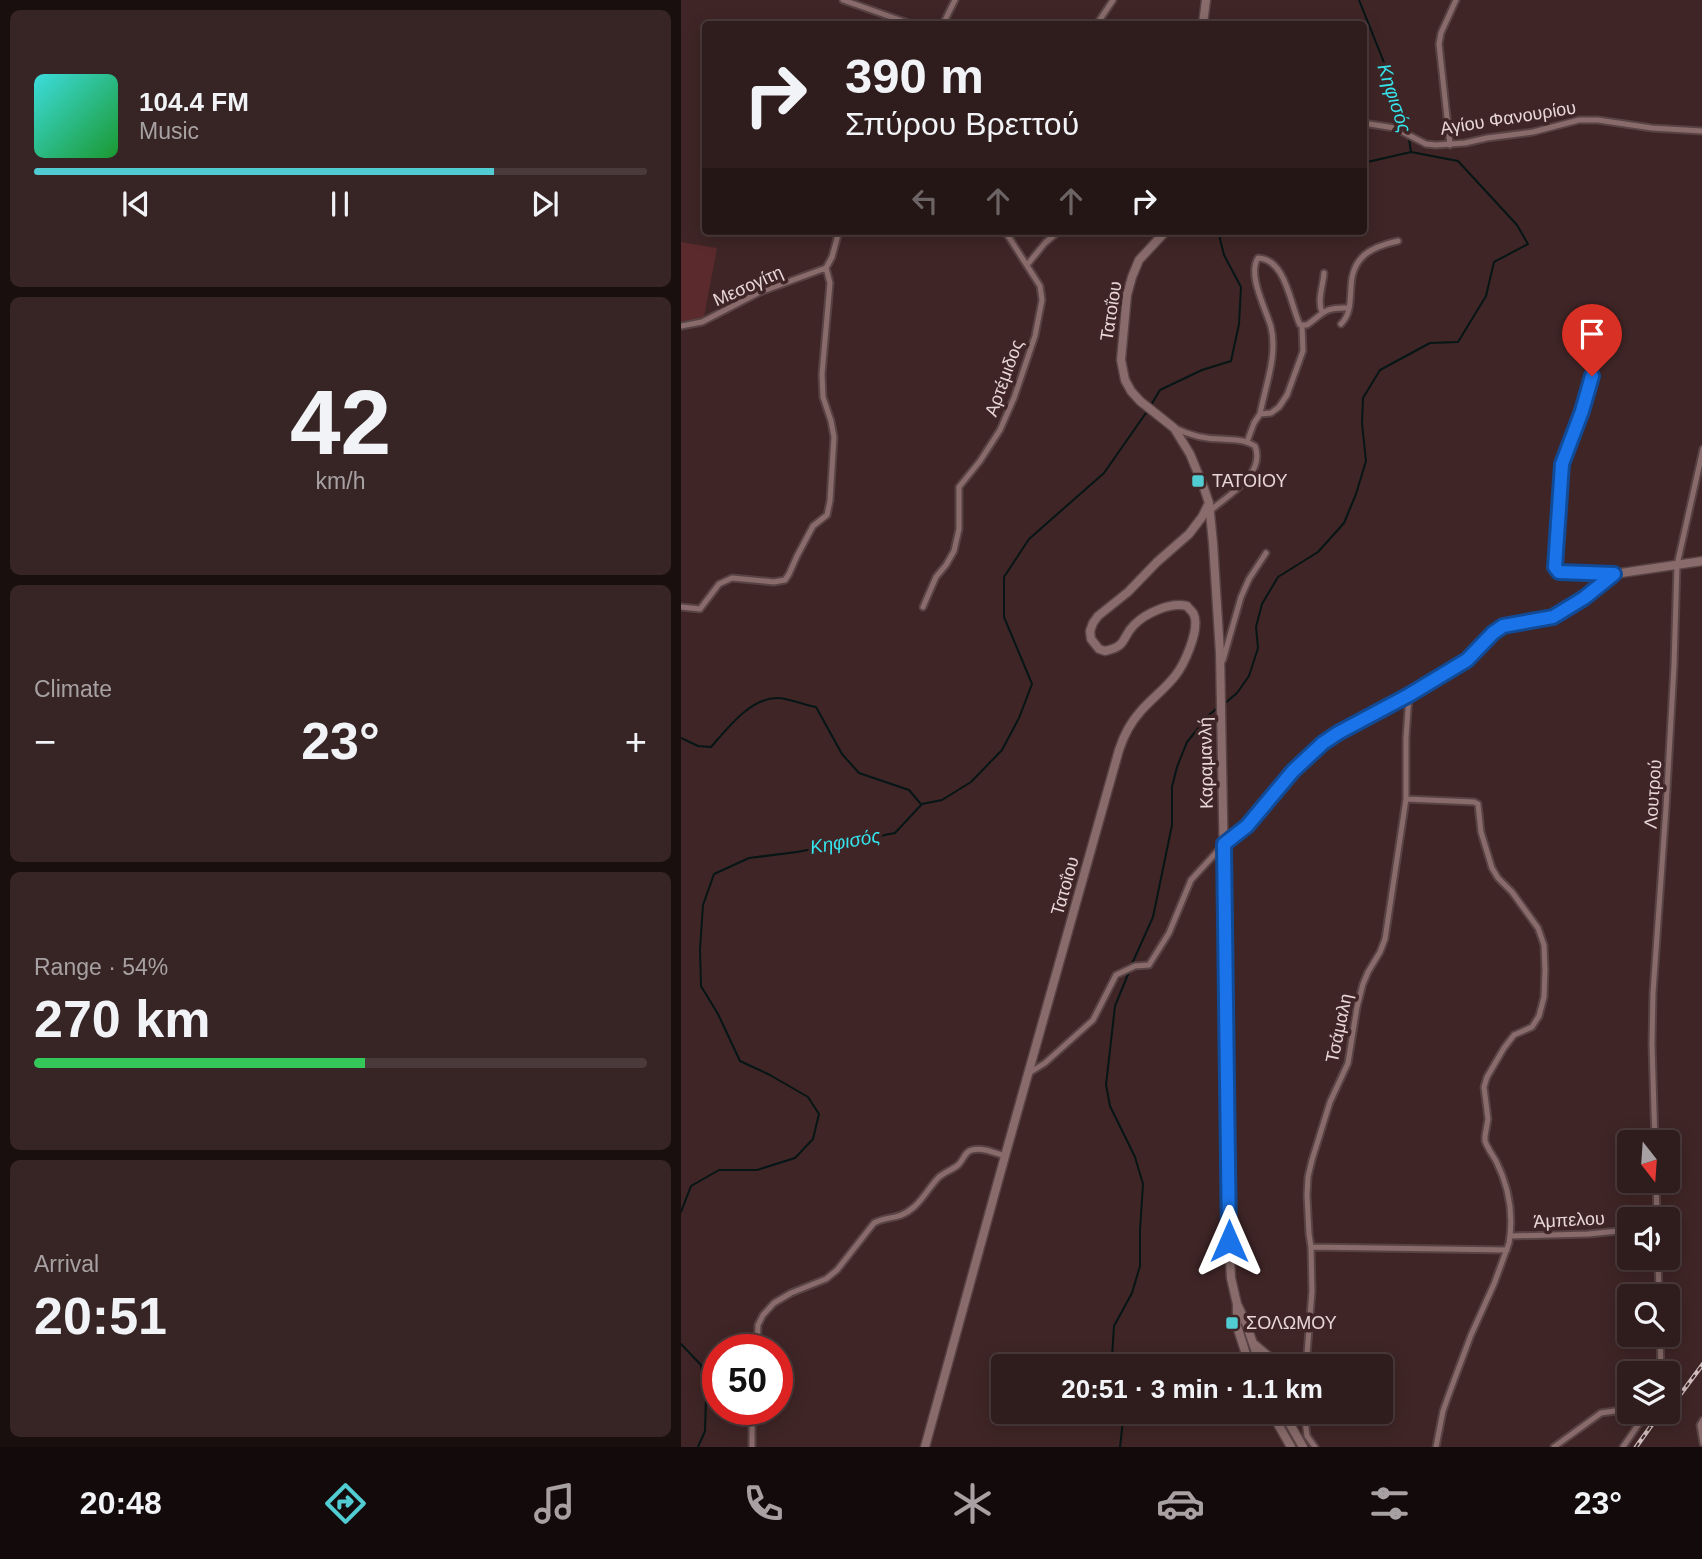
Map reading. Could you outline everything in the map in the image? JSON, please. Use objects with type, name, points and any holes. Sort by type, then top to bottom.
[{"type":"street","points":[[843,0],[902,21]]},
{"type":"street","points":[[944,21],[955,0]]},
{"type":"street","points":[[1099,21],[1113,0]]},
{"type":"street","points":[[1203,21],[1206,0]]},
{"type":"street","points":[[1450,145],[1439,44],[1456,0]]},
{"type":"street","name":"Αγίου Φανουρίου","points":[[1367,124],[1395,128],[1426,144],[1450,145],[1548,129],[1579,120],[1702,131]]},
{"type":"street","points":[[681,607],[700,609],[719,584],[732,578],[774,582],[785,580],[813,526],[827,515],[834,437],[823,397],[822,373],[830,283],[826,268],[838,235]]},
{"type":"street","name":"Αρτέμιδος","points":[[923,607],[936,577],[954,551],[959,529],[959,487],[980,461],[1004,421],[1035,336],[1042,293],[1008,235]]},
{"type":"street","points":[[1027,265],[1054,235]]},
{"type":"street","name":"Τατοΐου","points":[[1162,235],[1139,260],[1132,277],[1127,295],[1121,360],[1125,380],[1131,391],[1174,428],[1185,444],[1196,467],[1210,510]]},
{"type":"street","points":[[1341,324],[1348,314],[1352,274],[1361,258],[1365,253],[1398,241]]},
{"type":"street","points":[[1247,442],[1260,414],[1273,345],[1272,330],[1256,279],[1255,263],[1258,258],[1264,258],[1278,269],[1288,288],[1298,322],[1302,326],[1303,351],[1287,396],[1271,412],[1260,414]]},
{"type":"street","name":"Μεσογίτη","points":[[681,326],[702,322],[760,292],[826,268]]},
{"type":"street","points":[[1322,312],[1319,301],[1324,273]]},
{"type":"street","points":[[1302,326],[1310,323],[1322,312],[1335,308],[1348,309]]},
{"type":"street","points":[[1596,358],[1582,411],[1562,464],[1555,567],[1559,572],[1614,574],[1702,561]]},
{"type":"street","points":[[1174,428],[1193,435],[1232,439],[1255,446],[1258,461],[1250,476],[1210,510]]},
{"type":"street","name":"Λουτρού","points":[[1655,1130],[1653,993],[1670,744],[1677,565],[1702,449]]},
{"type":"street","name":"Τατοΐου","points":[[1184,538],[1196,530],[1210,510]]},
{"type":"street","name":"Τατοΐου","points":[[925,1447],[1126,731],[1141,710],[1179,670],[1191,644],[1195,622],[1194,615],[1187,607],[1174,605],[1136,623],[1120,645],[1105,651],[1095,645],[1090,631],[1098,616],[1128,592],[1195,528],[1210,510]]},
{"type":"street","name":"Καραμανλή","points":[[1210,510],[1220,669],[1229,1241],[1237,1326],[1246,1354]]},
{"type":"street","points":[[1196,530],[1207,533],[1213,543]]},
{"type":"street","points":[[1220,669],[1241,597],[1266,553]]},
{"type":"street","points":[[1029,1073],[1045,1063],[1093,1020],[1116,975],[1135,966],[1149,965],[1169,933],[1191,880],[1224,844],[1247,826],[1293,771],[1323,743],[1467,660],[1503,626],[1553,617],[1584,598],[1614,574]]},
{"type":"street","name":"Τσάμαλη","points":[[1307,1354],[1312,1291],[1307,1195],[1312,1160],[1330,1102],[1348,1063],[1363,984],[1383,946],[1406,799],[1409,695]]},
{"type":"street","points":[[1406,799],[1478,804],[1481,832],[1492,868],[1538,928],[1544,945],[1544,997],[1539,1016],[1532,1027],[1514,1035],[1487,1077],[1484,1087],[1488,1119],[1485,1141],[1501,1173],[1511,1202],[1511,1236],[1449,1394],[1436,1447]]},
{"type":"street","points":[[758,1334],[763,1315],[774,1303],[826,1279],[837,1270],[878,1220],[903,1216],[943,1174],[958,1165],[968,1151],[985,1150],[1005,1156]]},
{"type":"street","name":"Άμπελου","points":[[1511,1236],[1617,1231]]},
{"type":"street","points":[[1311,1247],[1507,1250]]},
{"type":"street","name":"Καραμανλή","points":[[1237,1304],[1257,1354]]},
{"type":"street","points":[[1253,1343],[1266,1354]]},
{"type":"street","points":[[1554,1447],[1600,1413],[1617,1411]]},
{"type":"street","points":[[1702,1420],[1702,1443]]},
{"type":"street","points":[[1278,1424],[1291,1447]]},
{"type":"street","points":[[1290,1424],[1303,1447]]},
{"type":"street","points":[[1305,1424],[1306,1436],[1315,1447]]},
{"type":"street","points":[[1623,1447],[1639,1424]]},
{"type":"street","points":[[752,1425],[752,1447]]},
{"type":"shaded area","points":[[681,242],[717,248],[704,317],[681,322]]},
{"type":"waterway","name":"Κηφισός","points":[[1359,0],[1405,115],[1408,133]]},
{"type":"waterway","name":"Κηφισός","points":[[1367,162],[1411,152],[1409,139]]},
{"type":"waterway","points":[[1224,704],[1237,693],[1249,676],[1258,648],[1256,627],[1262,604],[1278,577],[1318,552],[1344,523],[1366,461],[1362,423],[1363,398],[1380,370],[1430,343],[1458,342],[1486,296],[1494,262],[1528,244],[1517,225],[1458,161],[1411,152]]},
{"type":"waterway","name":"Κηφισός","points":[[1151,405],[1160,390],[1202,370],[1231,361],[1239,324],[1241,287],[1224,255],[1219,235]]},
{"type":"waterway","name":"Κηφισός","points":[[681,1212],[691,1186],[719,1170],[757,1170],[795,1158],[813,1139],[819,1114],[808,1097],[740,1061],[718,1014],[701,986],[703,905],[714,874],[749,858],[797,852],[895,833],[922,804],[942,800],[971,782],[1002,750],[1019,718],[1032,684],[1004,617],[1004,577],[1029,539],[1104,473],[1148,410]]},
{"type":"waterway","points":[[681,738],[698,746],[711,747],[748,709],[767,699],[781,698],[816,707],[842,754],[859,773],[909,790],[920,803]]},
{"type":"waterway","points":[[1131,966],[1153,917],[1172,825],[1172,787],[1177,767],[1187,742],[1216,709]]},
{"type":"waterway","points":[[1112,1354],[1114,1326],[1132,1293],[1140,1266],[1143,1184],[1135,1157],[1110,1106],[1106,1085],[1115,1006],[1129,972]]},
{"type":"waterway","name":"Κηφισός","points":[[681,1344],[701,1365],[706,1397],[705,1431],[698,1447]]},
{"type":"waterway","points":[[1120,1447],[1123,1424]]},
{"type":"railway","points":[[1680,1395],[1703,1364]]},
{"type":"railway","points":[[1636,1447],[1652,1424]]},
{"type":"place","name":"ΤΑΤΟΙΟΥ","points":[[1198,481]]},
{"type":"place","name":"ΣΟΛΩΜΟΥ","points":[[1232,1323]]},
{"type":"route","points":[[1229,1241],[1224,844],[1242,831],[1293,771],[1331,737],[1467,660],[1503,626],[1553,617],[1584,598],[1614,574],[1559,572],[1555,567],[1562,464],[1592,376]]}]
